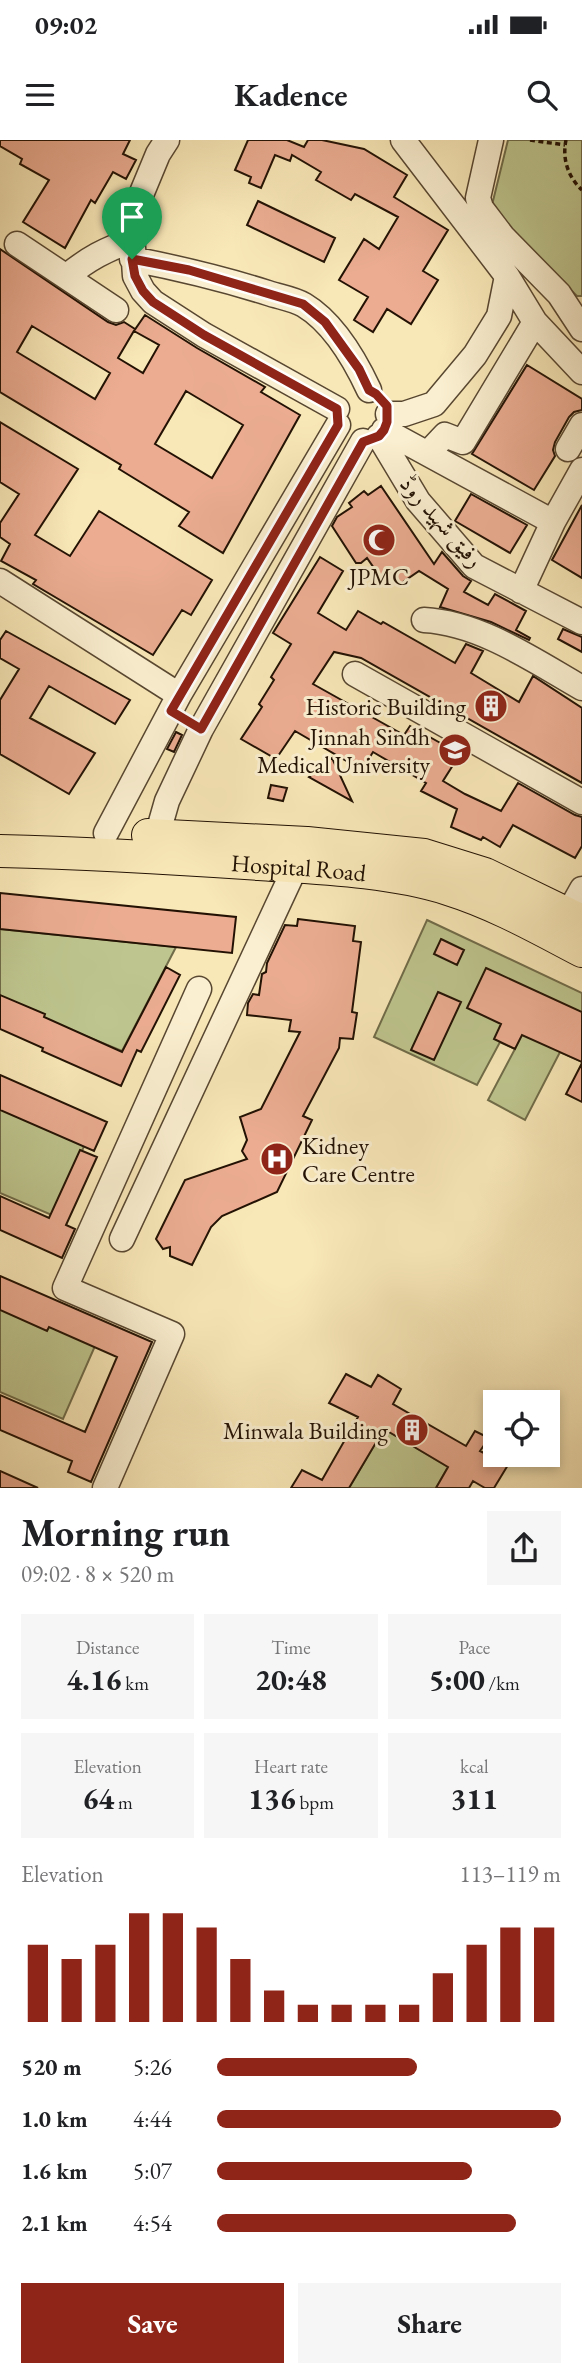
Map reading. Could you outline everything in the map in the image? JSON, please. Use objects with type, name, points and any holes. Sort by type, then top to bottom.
[{"type":"main road","name":"Hospital Road","points":[[0,830],[158,836],[301,855],[445,888],[495,905],[582,951]]},
{"type":"main road","name":"Hospital Road","points":[[0,851],[424,855],[577,908]]},
{"type":"street","points":[[167,140],[158,154],[131,219],[135,276],[143,291],[153,302],[337,417],[348,437],[379,430],[404,414],[435,404],[475,355],[499,316],[507,276]]},
{"type":"street","points":[[403,140],[507,276],[535,322],[582,372]]},
{"type":"street","points":[[491,140],[478,198],[481,208],[503,237],[574,303],[582,329]]},
{"type":"street","points":[[17,244],[117,310]]},
{"type":"street","points":[[67,276],[107,248],[132,250],[303,304],[325,322],[359,369],[369,390],[383,399],[379,430],[201,729],[167,801],[158,836]]},
{"type":"street","points":[[428,453],[445,435],[463,442],[535,322]]},
{"type":"street","points":[[106,833],[179,696],[337,417],[345,395],[369,390]]},
{"type":"street","points":[[568,449],[582,425]]},
{"type":"street","points":[[379,430],[428,453],[553,522]]},
{"type":"street","name":"رفیق شہید روڈ","points":[[379,430],[418,500],[474,566],[582,622]]},
{"type":"street","points":[[520,591],[582,470]]},
{"type":"street","points":[[0,581],[179,696],[201,729]]},
{"type":"street","points":[[424,620],[448,621],[468,628],[530,658],[582,688]]},
{"type":"street","points":[[355,674],[582,802]]},
{"type":"street","points":[[179,696],[217,699]]},
{"type":"street","points":[[122,1239],[301,855]]},
{"type":"street","points":[[106,1488],[172,1334],[65,1288],[199,989]]},
{"type":"path","points":[[530,140],[565,142],[567,168],[582,190]]},
{"type":"green space","points":[[508,140],[582,140],[582,296],[577,296],[491,209]]},
{"type":"green space","points":[[427,920],[582,993],[582,1062],[560,1052],[525,1120],[488,1100],[515,1049],[500,1042],[477,1085],[374,1037]]},
{"type":"green space","points":[[0,929],[176,947],[122,1051],[0,1001]]},
{"type":"green space","points":[[0,1108],[85,1144],[54,1216],[0,1193]]},
{"type":"green space","points":[[0,1304],[95,1346],[63,1419],[0,1392]]},
{"type":"green space","points":[[384,1429],[448,1467],[436,1488],[349,1488]]},
{"type":"building","points":[[0,140],[130,140],[123,154],[136,160],[126,179],[113,172],[95,203],[91,200],[65,248],[23,222],[49,180],[20,164],[22,159],[0,146]]},
{"type":"building","points":[[248,140],[287,140],[304,147],[308,140],[322,140],[364,149],[407,175],[394,197],[448,230],[423,271],[438,280],[411,324],[387,309],[373,332],[354,320],[368,297],[339,280],[364,239],[379,249],[398,217],[355,194],[351,200],[316,180],[321,172],[292,155],[290,161],[275,155],[261,188],[249,183],[251,177],[235,170]]},
{"type":"building","points":[[258,201],[335,238],[324,262],[247,225]]},
{"type":"building","points":[[0,249],[108,322],[116,325],[124,322],[135,329],[118,358],[143,373],[159,345],[134,331],[145,315],[265,387],[261,392],[300,415],[223,553],[179,526],[189,512],[119,469],[121,465],[0,392]],"holes":[[[32,326],[110,373],[95,399],[17,352]],[[186,391],[243,425],[212,478],[155,444]]]},
{"type":"building","points":[[527,365],[582,399],[582,410],[569,417],[555,442],[555,456],[534,490],[472,454]]},
{"type":"building","points":[[0,422],[78,469],[35,535],[70,556],[99,511],[212,580],[191,615],[182,610],[153,655],[33,584],[36,580],[1,561],[10,544],[0,537],[0,523],[19,494],[0,482]]},
{"type":"building","name":"JPMC","points":[[381,486],[434,564],[442,552],[463,576],[471,581],[464,592],[488,605],[495,594],[526,611],[516,630],[530,638],[529,640],[491,622],[440,607],[448,589],[419,571],[400,584],[393,574],[383,581],[367,558],[356,563],[332,526],[337,517],[352,507],[349,503],[364,491],[368,495]]},
{"type":"building","points":[[471,494],[527,525],[510,553],[455,521]]},
{"type":"building","points":[[582,505],[582,578],[552,560]]},
{"type":"building","points":[[320,557],[343,571],[318,613],[346,630],[358,611],[381,624],[383,622],[455,663],[466,644],[483,651],[471,673],[519,702],[533,676],[582,708],[582,783],[361,658],[334,652],[313,684],[404,735],[410,726],[460,754],[443,781],[465,794],[501,811],[518,783],[582,817],[582,846],[575,858],[513,825],[500,847],[483,837],[481,840],[451,827],[457,809],[421,791],[426,783],[373,752],[362,770],[295,731],[276,759],[241,739],[262,707],[259,704],[274,680],[271,677],[291,644],[273,633]]},
{"type":"building","points":[[563,629],[582,637],[582,652],[558,639]]},
{"type":"building","points":[[6,631],[130,700],[115,724],[49,686],[30,718],[95,753],[69,794],[0,754],[0,700],[19,669],[0,658],[0,640]]},
{"type":"building","points":[[176,732],[182,735],[174,752],[167,749]]},
{"type":"building","points":[[332,758],[352,801],[309,777]]},
{"type":"building","points":[[271,785],[287,788],[283,801],[268,798]]},
{"type":"building","points":[[0,893],[236,917],[232,953],[0,929]]},
{"type":"building","points":[[298,919],[355,926],[353,941],[361,942],[352,1012],[357,1013],[353,1039],[340,1038],[339,1048],[303,1116],[312,1120],[277,1192],[222,1216],[211,1227],[192,1265],[170,1256],[170,1247],[163,1249],[156,1239],[185,1180],[247,1159],[242,1151],[247,1140],[240,1117],[261,1109],[300,1032],[289,1031],[291,1020],[247,1015],[248,1003],[253,994],[259,995],[262,974],[266,972],[267,963],[285,925],[297,926]]},
{"type":"building","points":[[441,939],[464,950],[457,965],[434,954]]},
{"type":"building","points":[[166,967],[180,975],[141,1052],[137,1050],[121,1086],[0,1029],[0,995],[122,1052]]},
{"type":"building","points":[[486,968],[582,1012],[582,1062],[522,1035],[515,1049],[494,1039],[501,1024],[467,1008]]},
{"type":"building","points":[[438,992],[461,1002],[434,1060],[411,1050]]},
{"type":"building","points":[[582,1063],[582,1102],[566,1094]]},
{"type":"building","points":[[0,1075],[107,1122],[94,1151],[0,1110]]},
{"type":"building","points":[[80,1150],[97,1157],[66,1225],[75,1229],[62,1258],[0,1230],[0,1196],[49,1218]]},
{"type":"building","points":[[0,1276],[152,1342],[91,1482],[68,1472],[72,1461],[0,1430],[0,1395],[85,1432],[117,1357],[49,1327],[47,1331],[0,1310]]},
{"type":"building","name":"Minwala Building","points":[[346,1374],[371,1387],[378,1375],[401,1389],[393,1404],[466,1446],[475,1431],[483,1435],[483,1447],[480,1451],[483,1452],[483,1467],[507,1467],[494,1488],[485,1488],[473,1481],[469,1488],[436,1488],[448,1467],[384,1429],[349,1488],[291,1488],[302,1470],[322,1480],[358,1417],[329,1403]]},
{"type":"building","points":[[0,1471],[38,1488],[0,1488]]},
{"type":"place","name":"JPMC","points":[[379,540]]},
{"type":"place","name":"Historic Building","points":[[491,706]]},
{"type":"place","name":"Jinnah Sindh Medical University","points":[[455,750]]},
{"type":"place","name":"Kidney Care Centre","points":[[277,1159]]},
{"type":"place","name":"Minwala Building","points":[[412,1430]]},
{"type":"route","points":[[132,259],[189,270],[303,304],[325,322],[359,369],[369,390],[383,399],[387,406],[384,430],[372,440],[363,442],[201,729],[171,711],[338,425],[337,409],[204,335],[153,302],[135,276],[132,259]]}]
